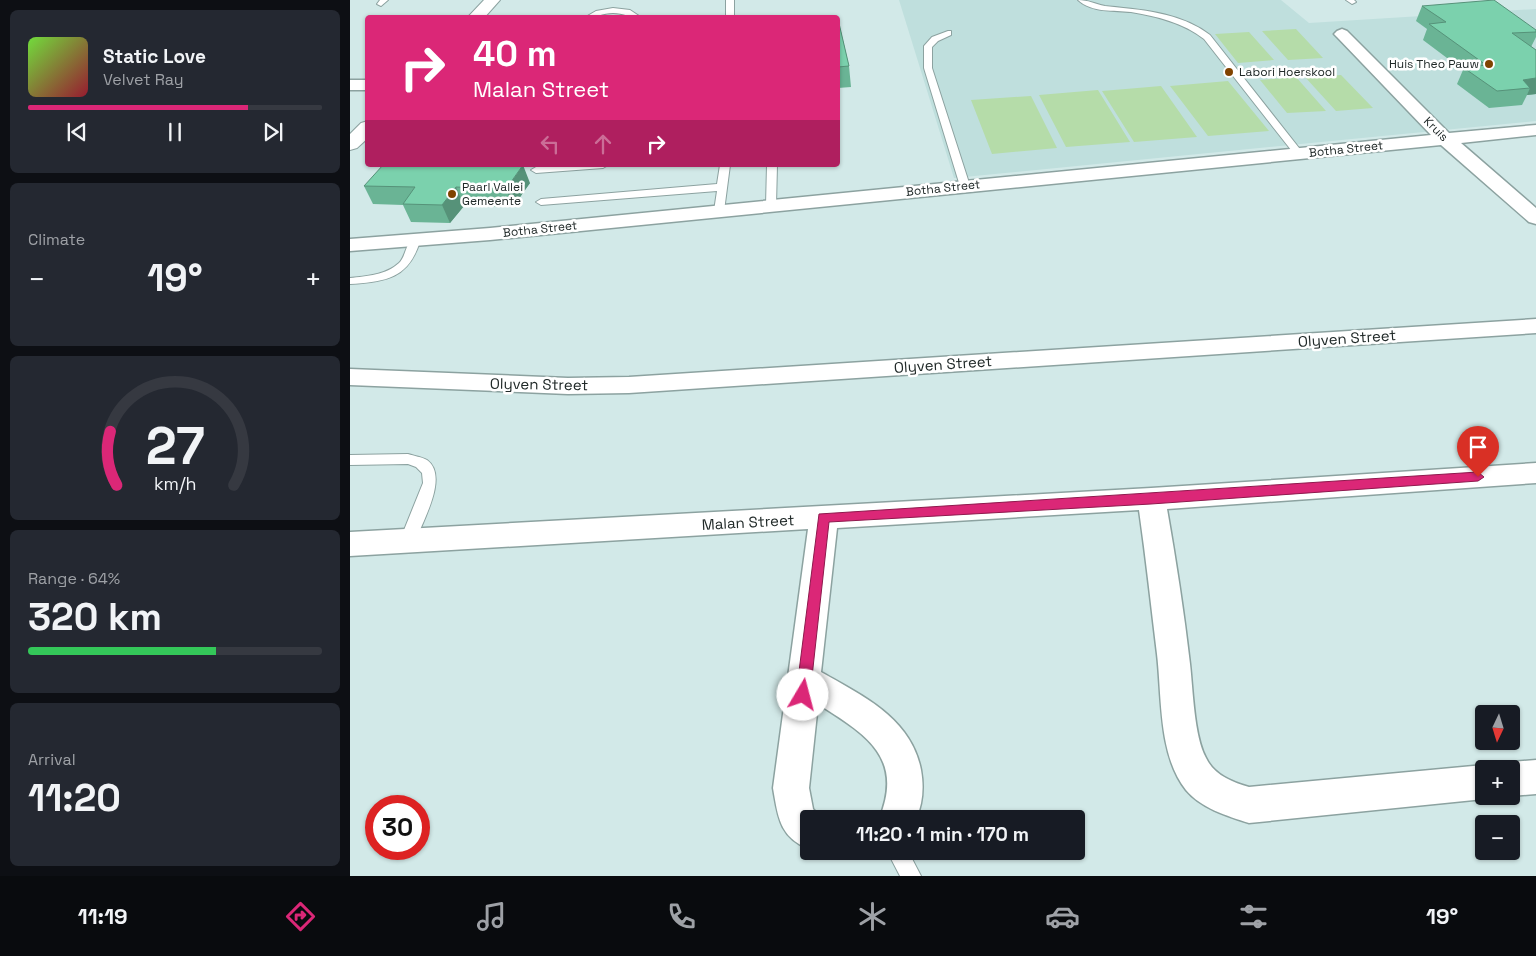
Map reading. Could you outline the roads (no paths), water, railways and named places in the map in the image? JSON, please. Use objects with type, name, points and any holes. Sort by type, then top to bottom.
[{"type":"main road","points":[[478,15],[492,0]]},
{"type":"main road","points":[[350,144],[365,130]]},
{"type":"street","name":"Kruis","points":[[1342,34],[1445,139],[1536,218]]},
{"type":"street","points":[[350,85],[365,84]]},
{"type":"street","name":"Botha Street","points":[[350,245],[415,242],[1536,130]]},
{"type":"street","name":"Olyven Street","points":[[350,377],[538,385],[629,385],[1536,326]]},
{"type":"street","name":"Malan Street","points":[[350,544],[1151,499],[1536,473]]},
{"type":"street","points":[[1151,499],[1165,590],[1184,743],[1193,770],[1207,788],[1229,800],[1249,806],[1475,783]]},
{"type":"street","points":[[800,821],[797,818],[791,788],[824,517]]},
{"type":"street","points":[[805,679],[879,727],[894,745],[902,764],[906,788],[902,810]]},
{"type":"street","points":[[1520,778],[1536,777]]},
{"type":"lane","points":[[730,0],[730,15]]},
{"type":"lane","points":[[1082,0],[1096,6],[1131,10],[1159,16],[1200,31],[1207,37],[1298,153]]},
{"type":"lane","points":[[593,15],[618,11],[629,12],[634,15]]},
{"type":"lane","points":[[948,33],[935,39],[928,46],[928,68],[965,186]]},
{"type":"lane","points":[[536,170],[576,167]]},
{"type":"lane","points":[[719,211],[725,167]]},
{"type":"lane","points":[[771,205],[772,167]]},
{"type":"lane","points":[[541,202],[722,187]]},
{"type":"lane","points":[[350,281],[378,278],[403,266],[409,258],[415,242]]},
{"type":"lane","points":[[350,460],[408,459],[421,463],[429,472],[430,483],[408,540]]},
{"type":"lane","points":[[902,860],[911,876]]},
{"type":"place","name":"Huis Theo Pauw","points":[[1489,64]]},
{"type":"place","name":"Labori Hoerskool","points":[[1229,72]]},
{"type":"place","name":"Paarl Vallei Gemeente","points":[[452,194]]}]
